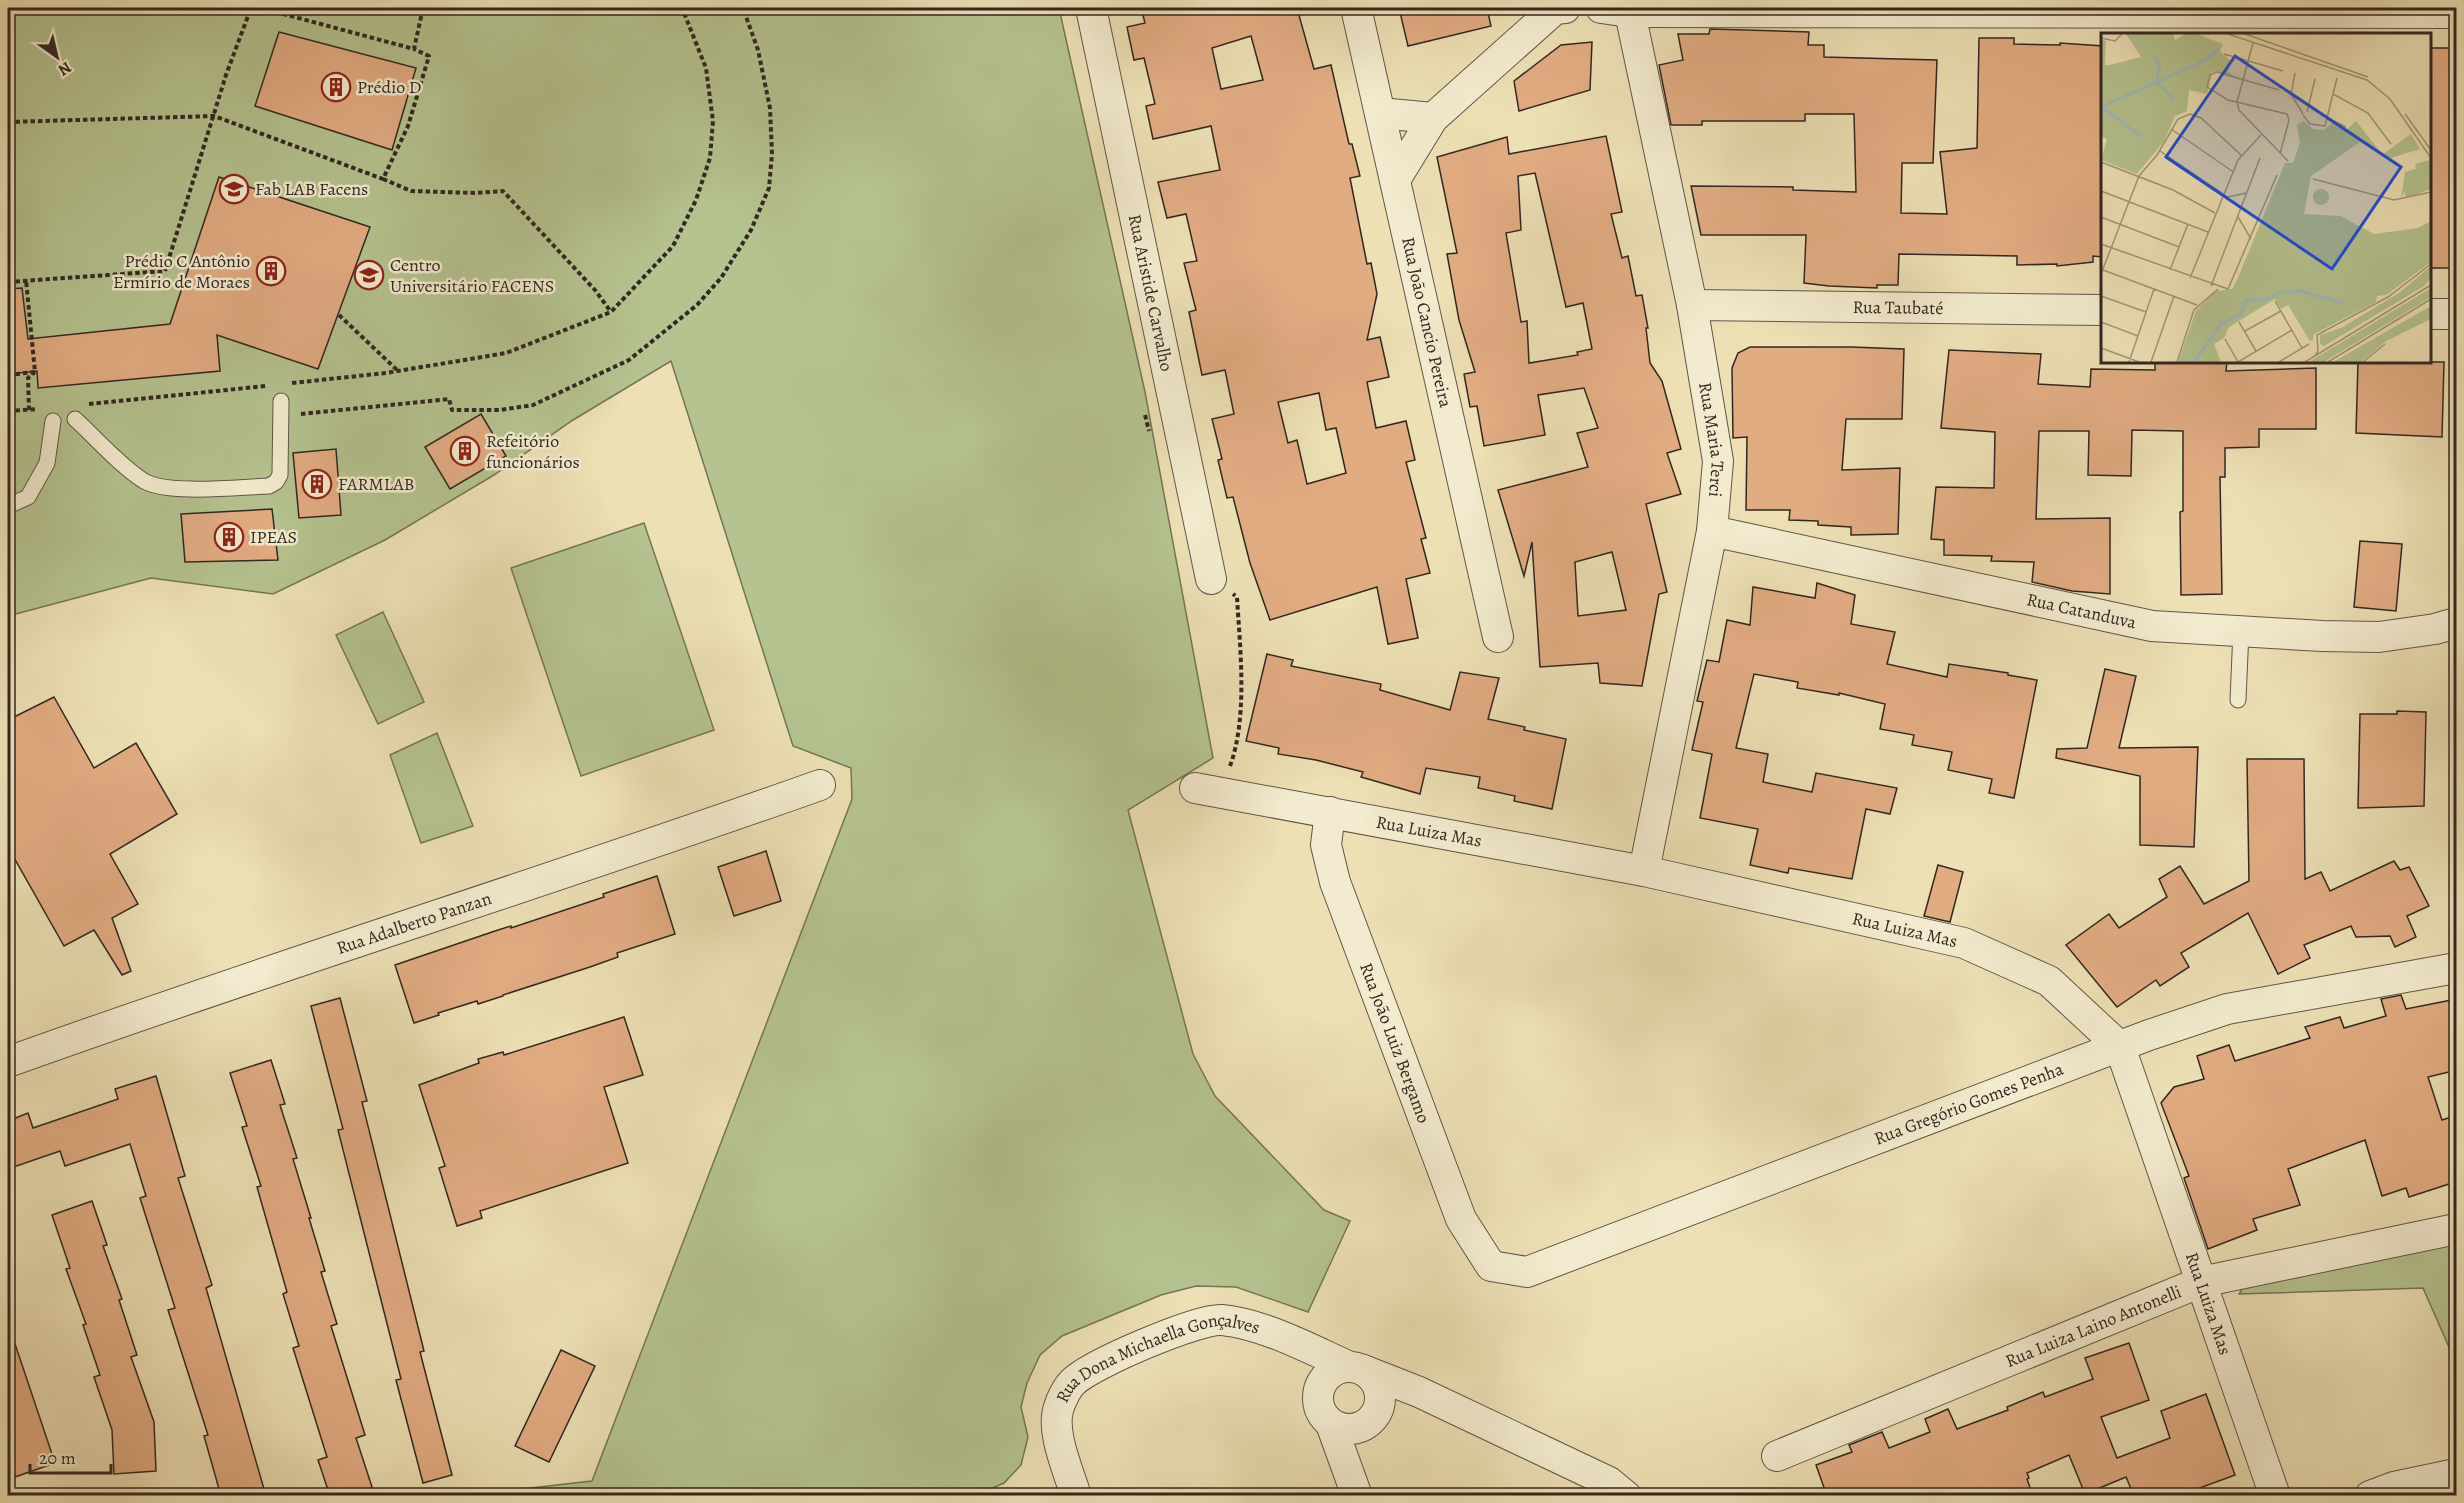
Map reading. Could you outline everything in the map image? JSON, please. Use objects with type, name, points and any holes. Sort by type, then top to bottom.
[{"type":"street","name":"Rua Aristide Carvalho","points":[[1091,8],[1211,579]]},
{"type":"street","name":"Rua João Cancio Pereira","points":[[1356,8],[1498,637]]},
{"type":"street","points":[[1395,180],[1433,118],[1559,8]]},
{"type":"street","points":[[1620,9],[2457,13]]},
{"type":"street","name":"Rua Maria Terci","points":[[1620,9],[1692,305],[1718,461],[1712,531],[1644,871]]},
{"type":"street","points":[[1380,113],[1433,118]]},
{"type":"street","name":"Rua Taubaté","points":[[1692,305],[2101,310]]},
{"type":"street","points":[[2431,314],[2457,314]]},
{"type":"street","name":"Rua Catanduva","points":[[1712,531],[2152,626],[2379,637],[2435,629],[2457,623]]},
{"type":"street","name":"Rua Adalberto Panzan","points":[[8,1062],[172,1003],[594,864],[820,784]]},
{"type":"street","name":"Rua Luiza Mas","points":[[1208,790],[1644,871],[1964,943],[2049,981],[2120,1047],[2274,1496]]},
{"type":"street","name":"Rua João Luiz Bergamo","points":[[1330,812],[1326,845],[1335,882],[1461,1219],[1491,1266]]},
{"type":"street","name":"Rua Gregório Gomes Penha","points":[[1491,1266],[1527,1272],[2120,1047],[2227,1009],[2457,968]]},
{"type":"street","name":"Rua Luiza Laino Antonelli","points":[[1777,1456],[2200,1282],[2457,1228]]},
{"type":"street","name":"Rua Dona Michaella Gonçalves","points":[[1076,1496],[1057,1432],[1058,1408],[1072,1383],[1111,1359],[1192,1325],[1220,1319],[1245,1324],[1419,1392],[1609,1482],[1626,1496]]},
{"type":"street","points":[[1289,1341],[1345,1417]]},
{"type":"street","points":[[1345,1417],[1377,1410],[1379,1392],[1376,1383],[1356,1369],[1340,1368],[1323,1380],[1345,1417],[1354,1453],[1354,1488]]},
{"type":"street","points":[[1345,1417],[1419,1392]]},
{"type":"street","points":[[2370,1496],[2394,1487],[2457,1474]]},
{"type":"lane","points":[[75,419],[145,482],[164,488],[269,486],[276,482],[280,475],[281,409]]},
{"type":"lane","points":[[8,506],[28,497],[47,464],[53,421]]},
{"type":"lane","points":[[2238,700],[2241,631]]},
{"type":"path","points":[[8,282],[165,271],[251,8]]},
{"type":"path","points":[[261,8],[414,49],[429,56],[408,126],[383,179]]},
{"type":"path","points":[[414,49],[423,8]]},
{"type":"path","points":[[292,383],[398,371],[506,353],[611,312],[673,246],[696,200],[710,159],[713,121],[706,68],[682,8]]},
{"type":"path","points":[[281,409],[449,399],[452,410],[500,410],[533,405],[629,360],[697,305],[721,278],[745,240],[769,188],[772,154],[771,108],[758,50],[743,8]]},
{"type":"path","points":[[8,122],[214,116],[411,191],[475,193],[503,191],[595,290],[611,312]]},
{"type":"path","points":[[26,280],[35,372]]},
{"type":"path","points":[[339,315],[398,371]]},
{"type":"path","points":[[8,375],[35,372]]},
{"type":"path","points":[[28,410],[28,378],[35,372]]},
{"type":"path","points":[[85,404],[268,386]]},
{"type":"path","points":[[8,411],[40,409]]},
{"type":"path","points":[[1208,790],[1236,748],[1240,704],[1237,597],[1211,579]]},
{"type":"green space","points":[[8,8],[1059,8],[1145,392],[1213,758],[1128,810],[1193,1054],[1215,1096],[1324,1210],[1350,1221],[1308,1312],[1236,1287],[1196,1286],[1161,1295],[1062,1336],[1040,1355],[1027,1383],[1021,1407],[1028,1437],[1021,1465],[1004,1483],[976,1495],[856,1496],[841,1489],[818,1491],[814,1496],[469,1495],[592,1481],[852,799],[851,768],[793,746],[671,361],[573,420],[494,475],[385,540],[273,594],[151,578],[8,616]]},
{"type":"green space","points":[[644,523],[714,730],[581,776],[511,568]]},
{"type":"green space","points":[[383,612],[424,702],[378,724],[336,635]]},
{"type":"green space","points":[[437,733],[473,826],[421,843],[390,755]]},
{"type":"green space","points":[[2456,1238],[2456,1363],[2423,1288],[2239,1294],[2247,1282]]},
{"type":"building","points":[[1141,8],[1297,8],[1314,69],[1331,65],[1349,144],[1352,144],[1360,176],[1350,178],[1367,264],[1371,263],[1377,294],[1367,340],[1380,337],[1389,377],[1367,382],[1376,428],[1406,421],[1415,460],[1406,462],[1426,538],[1421,539],[1430,573],[1406,579],[1418,638],[1388,644],[1377,587],[1270,620],[1250,563],[1233,497],[1227,498],[1218,460],[1222,459],[1212,419],[1234,414],[1225,370],[1202,375],[1189,312],[1196,310],[1184,263],[1197,261],[1186,214],[1167,218],[1158,182],[1220,170],[1211,126],[1153,139],[1146,106],[1155,104],[1144,58],[1134,60],[1127,27],[1145,23]],"holes":[[[1251,36],[1263,80],[1221,89],[1212,48]],[[1319,393],[1326,430],[1336,428],[1346,473],[1307,484],[1297,440],[1288,443],[1278,402]]]},
{"type":"building","points":[[1399,8],[1487,8],[1491,26],[1408,46]]},
{"type":"building","points":[[1710,29],[1809,32],[1808,45],[1824,45],[1824,57],[1937,60],[1933,163],[1902,163],[1901,213],[1947,214],[1940,152],[1977,148],[1979,38],[2014,38],[2014,44],[2060,45],[2060,43],[2101,46],[2101,257],[2093,256],[2093,262],[2057,266],[2057,264],[2017,265],[2017,256],[1899,254],[1898,285],[1877,285],[1877,288],[1829,286],[1804,283],[1806,235],[1701,235],[1691,186],[1793,187],[1793,190],[1856,192],[1854,114],[1805,114],[1805,121],[1702,121],[1702,125],[1671,125],[1659,65],[1683,60],[1678,34],[1709,34]]},
{"type":"building","name":"Prédio D","points":[[279,32],[416,68],[392,150],[255,106]]},
{"type":"building","points":[[1592,42],[1590,90],[1519,111],[1514,81],[1561,45]]},
{"type":"building","points":[[2431,48],[2457,48],[2457,268],[2431,268]]},
{"type":"building","points":[[1606,136],[1622,212],[1611,214],[1622,258],[1628,256],[1636,296],[1642,295],[1648,328],[1646,328],[1650,363],[1662,381],[1681,449],[1667,453],[1681,494],[1646,504],[1667,592],[1659,594],[1642,686],[1600,683],[1598,663],[1540,667],[1532,542],[1524,576],[1498,490],[1588,467],[1577,433],[1598,428],[1584,388],[1538,395],[1545,435],[1484,446],[1477,406],[1470,407],[1464,374],[1475,372],[1459,320],[1447,254],[1457,253],[1437,157],[1507,137],[1509,154]],"holes":[[[1535,173],[1566,307],[1583,303],[1592,349],[1577,352],[1578,355],[1529,363],[1527,321],[1521,322],[1506,233],[1521,230],[1518,176]],[[1612,552],[1626,610],[1578,616],[1575,562]]]},
{"type":"building","name":"Prédio C Antônio Ermírio de Moraes","points":[[219,177],[370,227],[318,369],[217,335],[220,371],[38,388],[37,371],[8,374],[8,289],[22,288],[28,339],[170,324]]},
{"type":"building","points":[[1750,347],[1904,349],[1902,419],[1846,419],[1842,470],[1900,468],[1898,534],[1851,535],[1851,527],[1818,525],[1818,521],[1789,520],[1790,510],[1746,510],[1747,437],[1733,438],[1732,368],[1738,353]]},
{"type":"building","points":[[1949,350],[2041,354],[2038,384],[2090,387],[2091,369],[2155,370],[2155,363],[2227,363],[2226,371],[2316,368],[2316,429],[2259,429],[2259,447],[2225,448],[2225,477],[2220,477],[2222,594],[2181,595],[2180,512],[2183,511],[2183,431],[2132,430],[2131,476],[2088,475],[2089,431],[2039,431],[2036,519],[2110,518],[2110,594],[2072,591],[2032,582],[2034,562],[1991,561],[1992,556],[1944,555],[1944,540],[1931,539],[1936,487],[1994,488],[1995,432],[1941,428]]},
{"type":"building","points":[[2444,362],[2442,437],[2356,433],[2358,363]]},
{"type":"building","name":"Refeitório funcionários","points":[[481,414],[506,456],[450,489],[425,447]]},
{"type":"building","name":"FARMLAB","points":[[336,449],[341,515],[299,518],[293,453]]},
{"type":"building","name":"IPEAS","points":[[272,509],[278,560],[185,562],[181,514]]},
{"type":"building","points":[[2360,541],[2402,544],[2396,611],[2354,607]]},
{"type":"building","points":[[1817,583],[1855,595],[1851,624],[1895,632],[1887,664],[1947,677],[1949,664],[2037,680],[2014,798],[1989,793],[1992,779],[1948,770],[1952,752],[1912,745],[1914,735],[1880,729],[1885,704],[1839,693],[1839,695],[1797,688],[1798,682],[1754,674],[1736,748],[1768,754],[1763,782],[1812,792],[1816,773],[1897,788],[1890,814],[1866,809],[1852,879],[1789,868],[1788,873],[1750,865],[1758,829],[1700,818],[1712,754],[1692,750],[1703,702],[1697,701],[1707,660],[1719,662],[1727,620],[1750,625],[1753,587],[1815,598]]},
{"type":"building","points":[[1267,654],[1293,660],[1291,666],[1381,684],[1380,690],[1450,710],[1460,672],[1499,678],[1488,719],[1566,739],[1552,809],[1514,801],[1515,796],[1478,788],[1480,777],[1426,768],[1420,794],[1361,777],[1363,772],[1316,760],[1278,754],[1279,748],[1246,741]]},
{"type":"building","points":[[2105,669],[2136,676],[2119,748],[2198,747],[2194,847],[2140,845],[2140,776],[2056,758],[2057,749],[2087,748]]},
{"type":"building","points":[[54,697],[94,768],[136,743],[177,814],[110,854],[138,904],[112,918],[131,971],[122,975],[94,930],[64,946],[8,847],[8,720]]},
{"type":"building","points":[[2397,711],[2426,712],[2424,806],[2358,808],[2360,714],[2397,714]]},
{"type":"building","points":[[2247,759],[2304,759],[2305,879],[2321,872],[2330,891],[2394,861],[2400,870],[2409,867],[2429,906],[2407,916],[2416,937],[2395,947],[2390,936],[2356,937],[2351,926],[2304,945],[2310,958],[2278,974],[2248,913],[2181,953],[2189,967],[2160,986],[2156,980],[2117,1007],[2066,945],[2109,914],[2119,928],[2167,897],[2159,879],[2180,866],[2204,904],[2249,881]]},
{"type":"building","points":[[766,851],[781,901],[734,916],[718,867]]},
{"type":"building","points":[[1938,865],[1963,872],[1950,922],[1924,916]]},
{"type":"building","points":[[657,876],[675,934],[617,953],[618,957],[590,967],[478,1004],[477,1001],[438,1013],[439,1015],[414,1023],[395,965],[604,897],[603,894]]},
{"type":"building","points":[[2401,995],[2406,1009],[2457,999],[2457,1070],[2428,1077],[2442,1120],[2457,1115],[2457,1177],[2450,1179],[2452,1183],[2409,1197],[2406,1188],[2382,1196],[2365,1140],[2288,1169],[2300,1205],[2253,1219],[2257,1230],[2208,1249],[2184,1178],[2189,1176],[2161,1103],[2174,1087],[2204,1079],[2197,1056],[2229,1045],[2235,1061],[2310,1038],[2305,1027],[2340,1017],[2344,1028],[2386,1016],[2381,999]]},
{"type":"building","points":[[340,998],[367,1101],[362,1102],[424,1351],[420,1352],[452,1475],[423,1483],[396,1380],[401,1379],[338,1130],[343,1129],[311,1006]]},
{"type":"building","points":[[624,1017],[643,1075],[604,1087],[628,1163],[480,1211],[482,1218],[457,1226],[439,1168],[445,1166],[419,1085],[479,1063],[478,1059],[503,1052],[504,1055]]},
{"type":"building","points":[[271,1060],[285,1104],[280,1105],[297,1158],[293,1159],[325,1271],[321,1272],[337,1324],[331,1326],[365,1435],[356,1438],[373,1490],[356,1496],[330,1496],[318,1460],[327,1457],[293,1348],[299,1346],[283,1294],[287,1292],[257,1187],[261,1186],[242,1127],[247,1126],[230,1073]]},
{"type":"building","points":[[156,1076],[185,1176],[178,1178],[212,1285],[206,1288],[266,1496],[221,1496],[204,1436],[208,1435],[168,1310],[175,1308],[140,1198],[146,1196],[130,1144],[65,1166],[60,1151],[8,1169],[8,1121],[28,1113],[33,1128],[118,1099],[115,1089]]},
{"type":"building","points":[[92,1201],[107,1245],[103,1246],[122,1299],[119,1300],[137,1355],[131,1357],[154,1422],[156,1471],[114,1474],[112,1430],[94,1377],[100,1375],[83,1325],[86,1324],[66,1269],[70,1268],[52,1215]]},
{"type":"building","points":[[11,1332],[55,1463],[15,1477],[8,1455],[8,1333]]},
{"type":"building","points":[[2129,1343],[2149,1400],[2101,1417],[2117,1458],[2170,1438],[2161,1411],[2206,1394],[2235,1475],[2178,1496],[2134,1496],[2126,1477],[2085,1494],[2069,1455],[2027,1473],[2033,1496],[1827,1496],[1816,1465],[1852,1452],[1849,1445],[1882,1432],[1889,1448],[1930,1432],[1925,1419],[1948,1409],[1957,1429],[2008,1410],[2007,1407],[2043,1392],[2045,1397],[2093,1379],[2085,1358]]},
{"type":"building","points":[[561,1350],[595,1366],[549,1462],[515,1446]]},
{"type":"place","name":"Prédio D","points":[[336,87]]},
{"type":"place","name":"Fab LAB Facens","points":[[234,189]]},
{"type":"place","name":"Prédio C Antônio Ermírio de Moraes","points":[[271,271]]},
{"type":"place","name":"Centro Universitário FACENS","points":[[369,275]]},
{"type":"place","name":"Refeitório funcionários","points":[[465,451]]},
{"type":"place","name":"FARMLAB","points":[[317,484]]},
{"type":"place","name":"IPEAS","points":[[229,537]]}]
